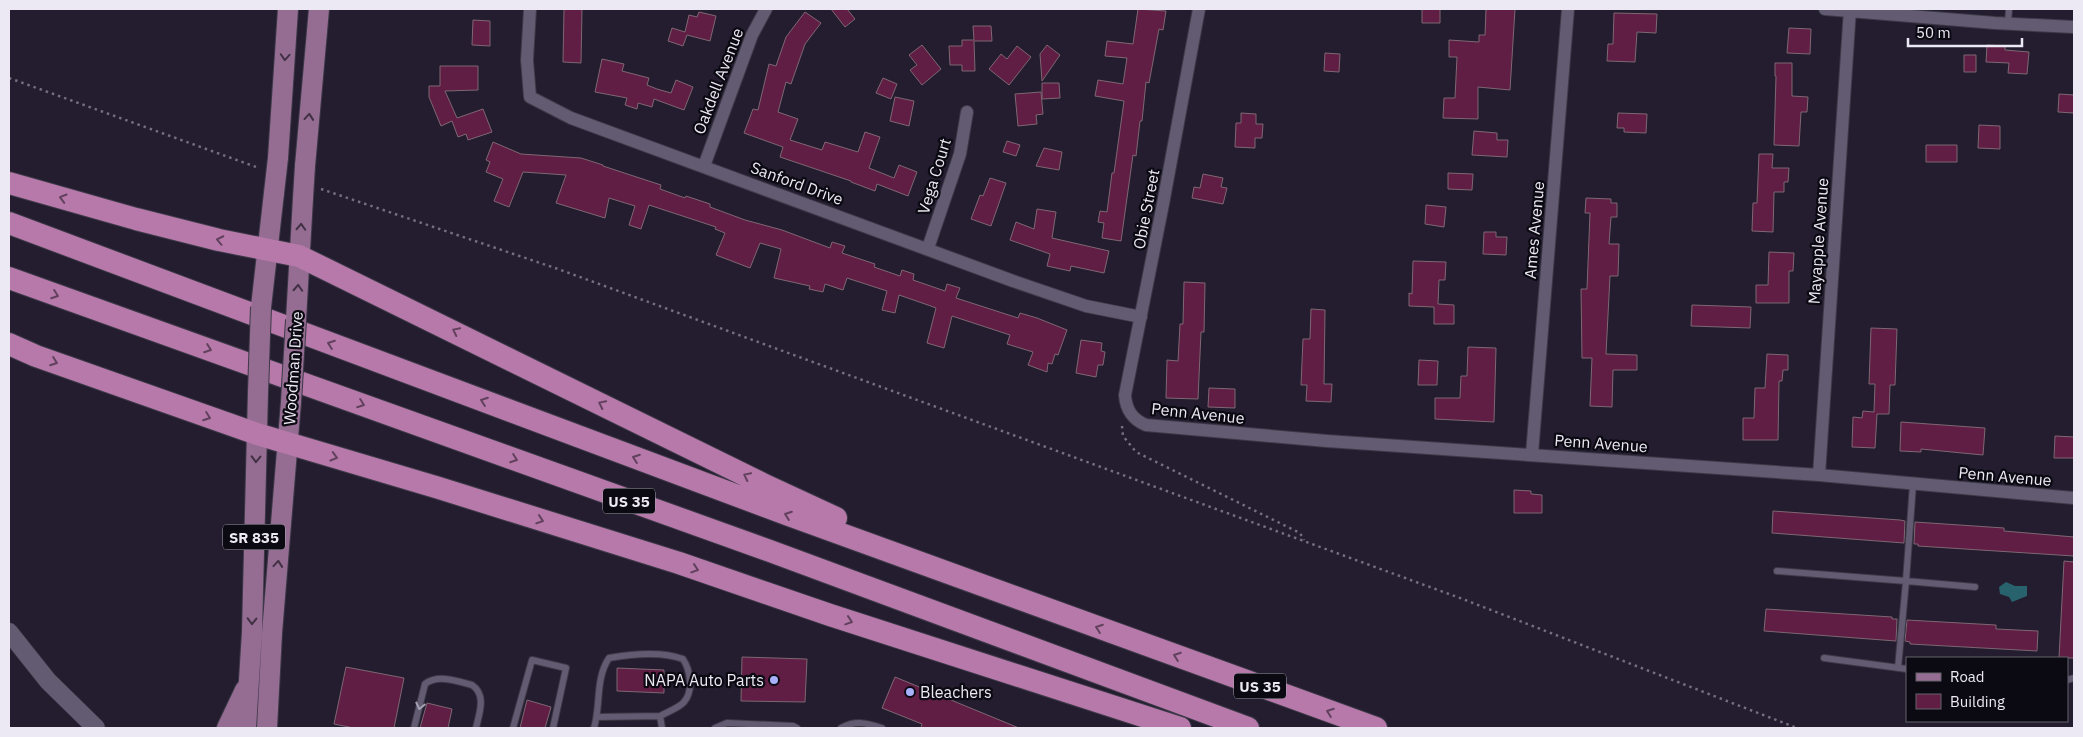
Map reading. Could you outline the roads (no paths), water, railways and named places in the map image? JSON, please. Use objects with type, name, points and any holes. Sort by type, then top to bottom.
[{"type":"highway","points":[[9,183],[219,240],[299,256],[773,489],[1031,603]]},
{"type":"highway","name":"US 35","points":[[9,224],[777,511],[1376,728]]},
{"type":"highway","name":"US 35","points":[[9,278],[770,551],[1248,728]]},
{"type":"highway","points":[[9,344],[36,356],[256,434],[439,488],[679,563],[830,615],[1180,728]]},
{"type":"main road","name":"Woodman Drive","points":[[246,728],[252,632],[261,307],[274,193],[273,164],[288,9]]},
{"type":"main road","name":"Woodman Drive","points":[[268,726],[272,633],[291,402],[299,256],[309,192],[305,166],[319,9]]},
{"type":"main road","points":[[9,632],[48,681],[89,725]]},
{"type":"main road","points":[[227,728],[248,681]]},
{"type":"street","name":"Sanford Drive","points":[[530,9],[527,60],[530,97],[571,118],[1086,306],[1141,317]]},
{"type":"street","name":"Oakdell Avenue","points":[[704,166],[752,35],[766,9]]},
{"type":"street","name":"Obie Street","points":[[1130,414],[1126,404],[1126,395],[1198,9]]},
{"type":"street","name":"Ames Avenue","points":[[1532,454],[1568,9]]},
{"type":"street","points":[[1824,9],[1920,13],[2008,24],[2074,27]]},
{"type":"street","name":"Mayapple Avenue","points":[[1818,475],[1850,10]]},
{"type":"street","name":"Vega Court","points":[[928,248],[960,154],[967,112]]},
{"type":"street","name":"Penn Avenue","points":[[1130,414],[1146,425],[1327,441],[1818,475],[2074,498]]},
{"type":"lane","points":[[2008,24],[2009,9]]},
{"type":"lane","points":[[1898,668],[1913,484]]},
{"type":"lane","points":[[1777,570],[1974,587]]},
{"type":"lane","points":[[594,728],[597,718],[598,695],[603,666],[609,658],[625,655],[675,656],[683,659],[690,677],[687,697],[684,703],[660,716],[597,718]]},
{"type":"lane","points":[[1824,658],[1906,669]]},
{"type":"lane","points":[[513,728],[532,660],[566,668],[552,728]]},
{"type":"lane","points":[[414,728],[425,684],[439,678],[472,685],[477,688],[481,701],[476,728]]},
{"type":"lane","points":[[660,716],[662,728]]},
{"type":"lane","points":[[841,728],[850,723],[865,722],[882,728]]},
{"type":"lane","points":[[715,728],[727,723],[793,726],[797,728]]},
{"type":"place","name":"NAPA Auto Parts","points":[[774,680]]},
{"type":"place","name":"Bleachers","points":[[910,692]]}]
